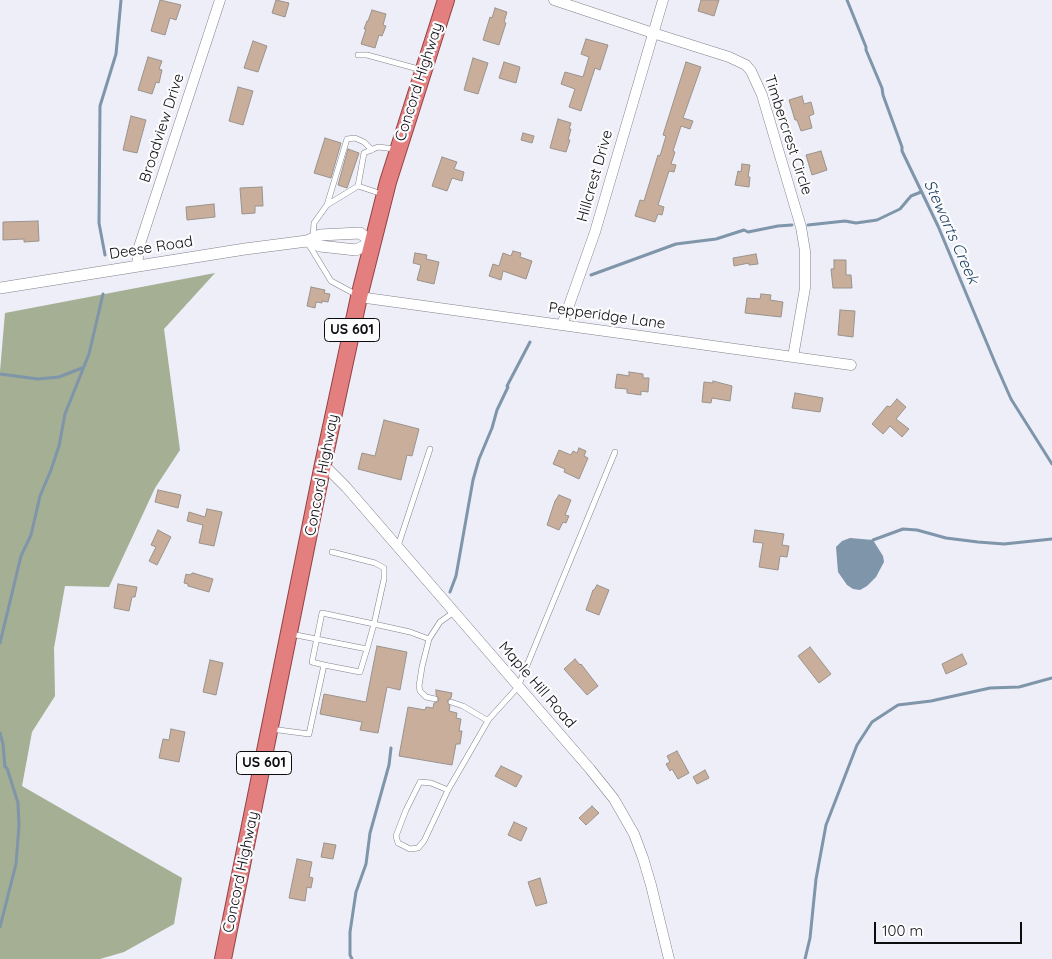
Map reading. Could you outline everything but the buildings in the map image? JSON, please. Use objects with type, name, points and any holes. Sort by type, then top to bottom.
[{"type":"highway","name":"Concord Highway","points":[[222,958],[359,297],[398,149],[446,0]]},
{"type":"street","name":"Broadview Drive","points":[[137,266],[139,247],[220,0]]},
{"type":"street","name":"Timbercrest Circle","points":[[554,0],[729,57],[746,65],[751,71],[762,95],[800,227],[805,251],[805,288],[793,357]]},
{"type":"street","name":"Hillcrest Drive","points":[[562,325],[594,232],[662,0]]},
{"type":"street","name":"Deese Road","points":[[0,288],[310,239],[320,235],[360,233],[372,242],[356,250],[320,246],[310,239]]},
{"type":"street","name":"Pepperidge Lane","points":[[359,297],[851,365]]},
{"type":"street","name":"Maple Hill Road","points":[[324,464],[346,487],[602,784],[634,834],[651,885],[669,959]]},
{"type":"lane","points":[[358,55],[422,70]]},
{"type":"lane","points":[[359,297],[331,281],[310,239],[314,223],[327,205],[347,140],[355,138],[364,142],[372,150]]},
{"type":"lane","points":[[327,205],[358,186],[364,153],[378,147],[398,149]]},
{"type":"lane","points":[[358,186],[385,195]]},
{"type":"lane","points":[[398,547],[430,449]]},
{"type":"lane","points":[[448,790],[431,783],[420,782],[396,836],[398,843],[410,849],[418,848],[424,840],[448,790],[489,719],[518,687],[615,452]]},
{"type":"lane","points":[[332,552],[375,563],[384,568],[384,579],[374,624],[360,672],[312,662],[322,613],[374,624],[410,632],[429,639]]},
{"type":"lane","points":[[435,699],[422,695],[419,686],[429,639],[440,622],[454,612]]},
{"type":"lane","points":[[290,634],[367,649]]},
{"type":"lane","points":[[270,729],[309,734],[324,665]]},
{"type":"lane","points":[[450,702],[463,706],[485,719],[489,719]]},
{"type":"green space","points":[[215,273],[164,329],[180,450],[155,488],[109,587],[65,586],[54,648],[55,696],[32,732],[22,786],[182,878],[174,924],[124,952],[100,959],[0,959],[0,371],[5,313]]},
{"type":"water","points":[[850,538],[873,540],[883,556],[884,562],[876,577],[860,590],[853,589],[847,585],[838,572],[836,547],[842,541]]},
{"type":"waterway","points":[[105,255],[99,223],[100,106],[116,54],[121,0]]},
{"type":"waterway","name":"Stewarts Creek","points":[[847,0],[882,88],[902,151],[938,226],[1011,399],[1052,464]]},
{"type":"waterway","points":[[808,225],[877,220],[900,209],[911,196],[921,192]]},
{"type":"waterway","points":[[591,275],[676,244],[716,239],[744,230],[748,232],[792,225]]},
{"type":"waterway","points":[[0,643],[21,556],[31,535],[40,496],[59,446],[65,414],[89,354],[103,294]]},
{"type":"waterway","points":[[450,592],[456,576],[473,480],[479,459],[507,386],[530,342]]},
{"type":"waterway","points":[[0,374],[38,379],[59,377],[82,368]]},
{"type":"waterway","points":[[873,540],[903,529],[917,530],[946,538],[1004,544],[1052,539]]},
{"type":"waterway","points":[[805,959],[810,938],[816,879],[826,825],[857,745],[872,722],[898,705],[931,701],[990,688],[1019,687],[1052,678]]},
{"type":"waterway","points":[[0,733],[5,767],[7,768],[18,803],[19,826],[16,864],[0,927]]},
{"type":"waterway","points":[[352,959],[350,955],[350,932],[356,892],[366,864],[370,833],[389,765],[391,748]]}]
